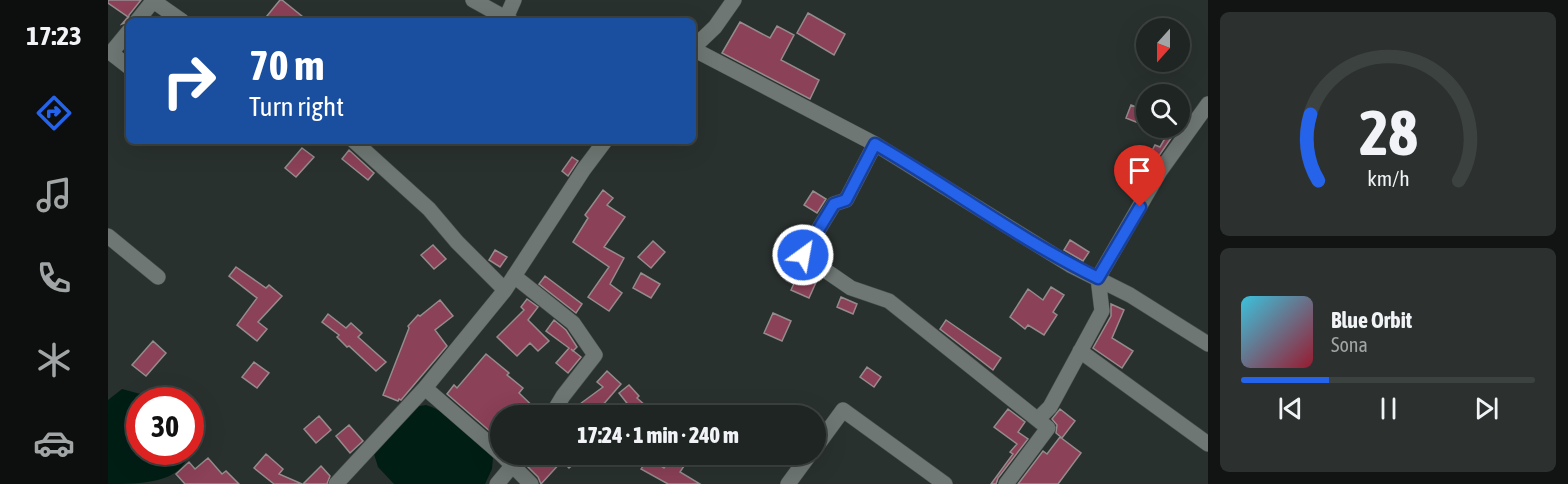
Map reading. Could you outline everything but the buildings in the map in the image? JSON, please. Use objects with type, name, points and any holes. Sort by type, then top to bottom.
[{"type":"street","points":[[472,0],[504,18]]},
{"type":"street","points":[[509,18],[514,0]]},
{"type":"street","points":[[696,45],[716,27],[735,0]]},
{"type":"street","points":[[139,18],[153,1],[178,18]]},
{"type":"street","points":[[126,35],[111,53],[126,65]]},
{"type":"street","points":[[696,50],[924,172],[1010,229],[1070,265],[1130,295],[1208,344]]},
{"type":"street","points":[[1038,419],[1050,407],[1102,310],[1098,278],[1160,171],[1208,104]]},
{"type":"street","points":[[357,144],[429,209],[505,290]]},
{"type":"street","points":[[336,484],[424,388],[505,290],[603,144]]},
{"type":"street","points":[[875,144],[846,200],[834,204],[803,255],[851,288],[889,301],[1048,428],[1006,484]]},
{"type":"street","points":[[108,236],[158,278]]},
{"type":"street","points":[[514,276],[573,323],[595,355],[558,405]]},
{"type":"street","points":[[1080,351],[1208,444]]},
{"type":"street","points":[[424,388],[490,442]]},
{"type":"street","points":[[826,433],[843,410],[945,484]]},
{"type":"street","points":[[497,484],[505,465]]},
{"type":"street","points":[[516,465],[531,484]]},
{"type":"street","points":[[788,484],[802,465]]},
{"type":"shaded area","points":[[122,389],[126,390],[126,465],[183,465],[169,476],[158,480],[133,484],[108,484],[108,400]]},
{"type":"shaded area","points":[[426,405],[444,413],[471,435],[490,455],[492,469],[485,484],[394,484],[378,467],[374,454],[414,407]]},
{"type":"route","points":[[803,255],[834,204],[846,200],[875,144],[924,172],[1010,229],[1070,265],[1098,278],[1140,207]]}]
